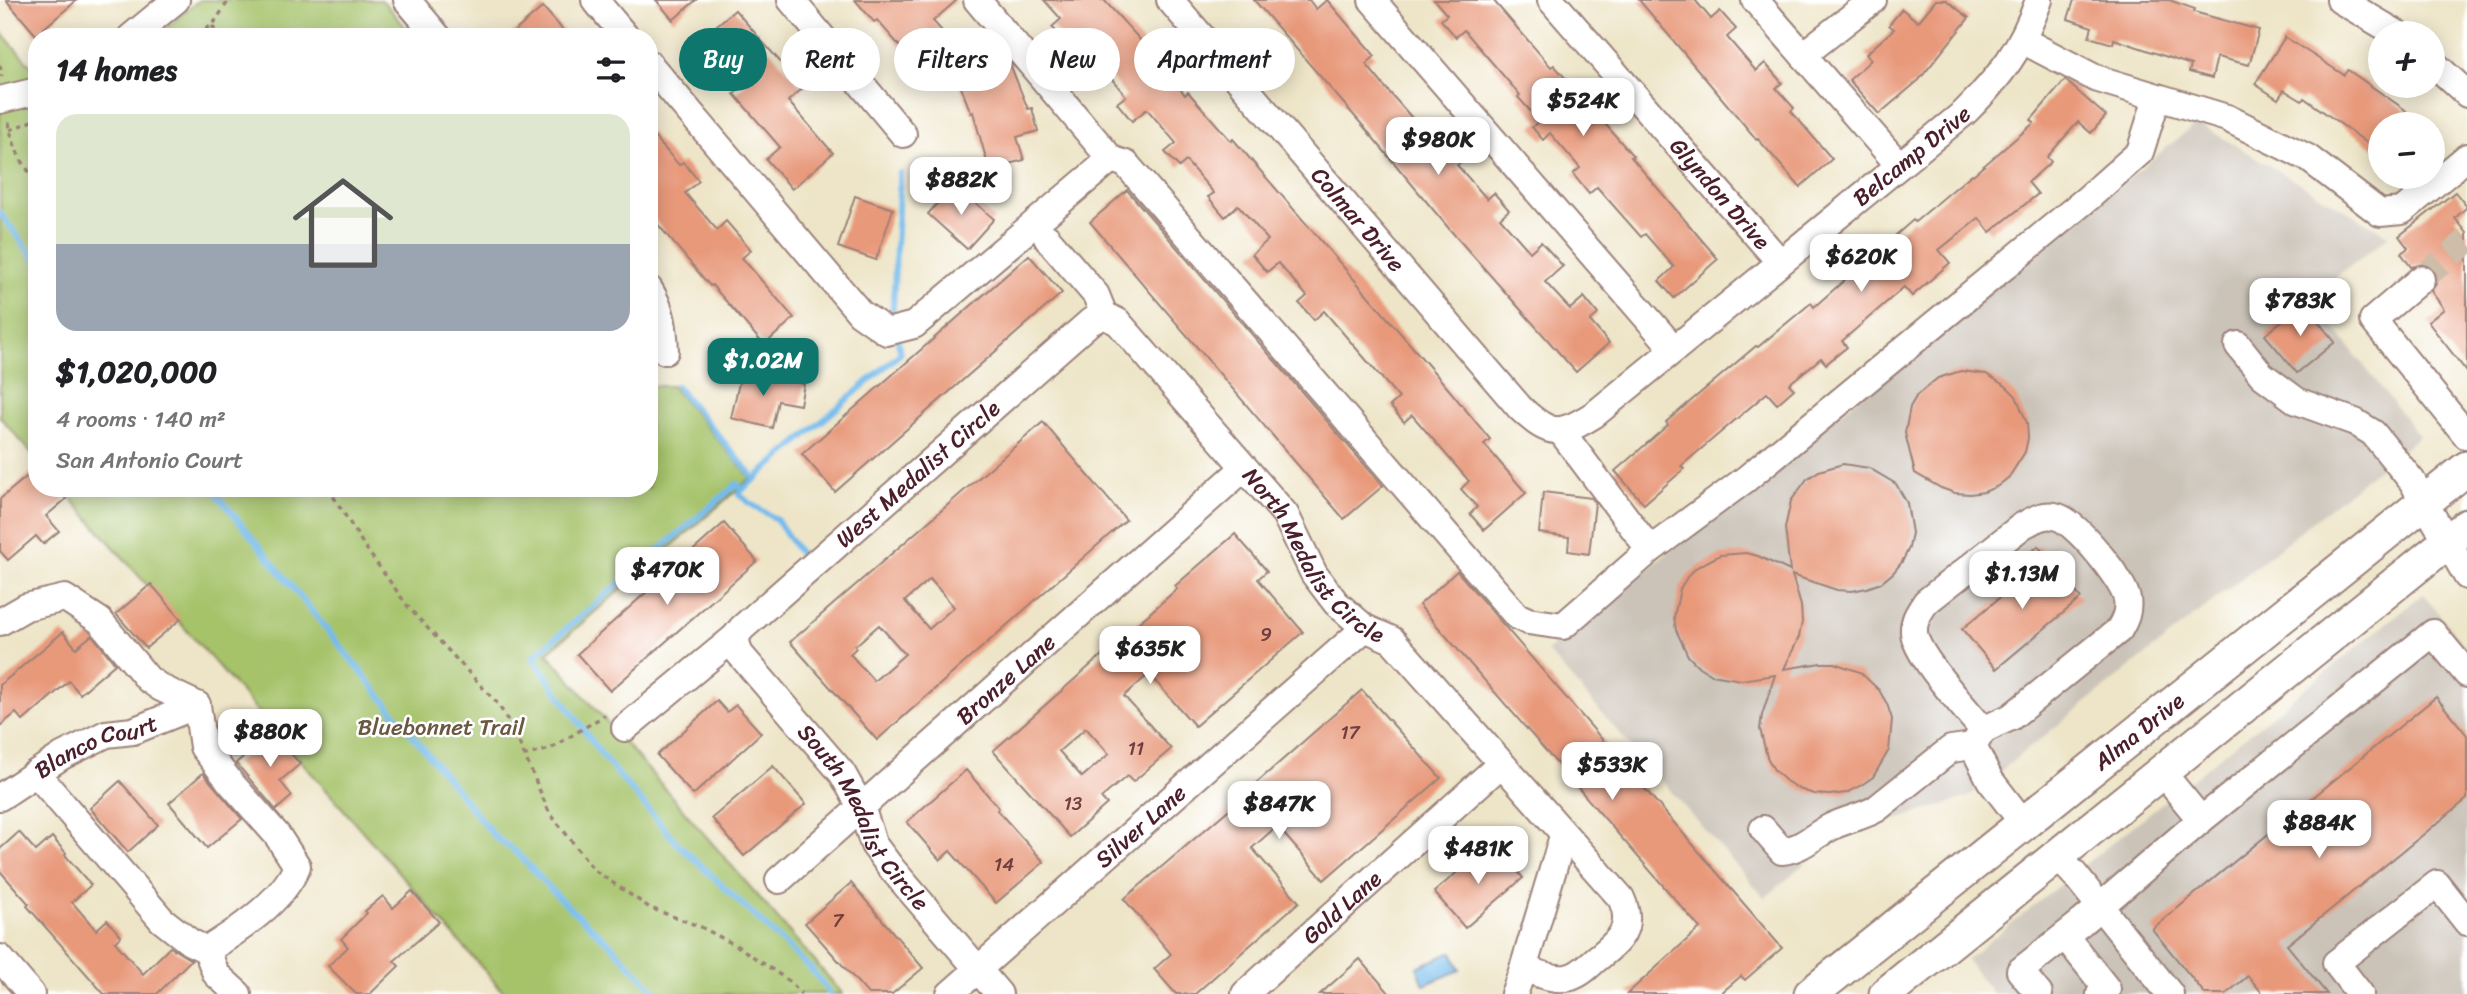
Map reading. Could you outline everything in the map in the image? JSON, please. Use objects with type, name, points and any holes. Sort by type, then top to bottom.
[{"type":"main road","name":"Alma Drive","points":[[1811,994],[2467,468]]},
{"type":"main road","name":"Alma Drive","points":[[1886,994],[2457,534]]},
{"type":"main road","points":[[2024,824],[2056,855]]},
{"type":"street","points":[[142,28],[176,0]]},
{"type":"street","points":[[407,0],[430,28]]},
{"type":"street","points":[[595,0],[618,28]]},
{"type":"street","points":[[791,0],[903,134]]},
{"type":"street","points":[[977,0],[1111,159],[1126,164],[1517,615],[1528,621],[1563,626],[1650,550],[1746,479],[2088,198],[2140,152],[2157,98]]},
{"type":"street","name":"Colmar Drive","points":[[1170,0],[1520,408],[1540,427],[1556,430]]},
{"type":"street","points":[[1372,0],[1674,349]]},
{"type":"street","name":"Glyndon Drive","points":[[1551,0],[1780,262]]},
{"type":"street","points":[[1755,0],[1899,165]]},
{"type":"street","points":[[1803,55],[1873,0]]},
{"type":"street","name":"Belcamp Drive","points":[[1556,430],[1573,428],[1595,414],[1965,112],[1995,82],[2022,40],[2039,0]]},
{"type":"street","points":[[2340,0],[2376,21]]},
{"type":"street","points":[[2022,40],[2095,78],[2227,118],[2308,158],[2380,213],[2402,211],[2467,158]]},
{"type":"street","points":[[2445,74],[2467,94]]},
{"type":"street","points":[[658,75],[860,313],[887,332],[914,325],[1111,159]]},
{"type":"street","points":[[4,99],[28,93]]},
{"type":"street","points":[[1046,238],[1096,295],[1104,315]]},
{"type":"street","points":[[2421,279],[2373,320],[2467,436]]},
{"type":"street","points":[[658,302],[664,324],[665,351]]},
{"type":"street","name":"North Medalist Circle","points":[[1104,315],[1118,323],[1285,514],[1314,574],[1336,603],[1365,628],[1392,640],[1563,836],[1621,898],[1626,923],[1620,940],[1580,972],[1566,978],[1522,969]]},
{"type":"street","name":"West Medalist Circle","points":[[625,728],[735,637],[741,628],[1090,322],[1104,315]]},
{"type":"street","points":[[2238,345],[2262,375],[2297,401],[2355,422],[2373,433],[2412,481],[2423,502],[2457,534],[2467,576]]},
{"type":"street","points":[[1556,430],[1650,550]]},
{"type":"street","name":"Bronze Lane","points":[[779,880],[1244,468]]},
{"type":"street","points":[[1763,829],[1782,852],[1795,850],[1832,826],[1862,817],[1951,749],[1978,738],[2011,717],[2119,630],[2126,616],[2127,601],[2123,586],[2073,525],[2057,516],[2039,517],[2022,526],[1926,602],[1917,615],[1914,632],[1921,653],[1978,738],[1990,780],[2024,824]]},
{"type":"street","points":[[0,622],[26,607],[65,598],[100,621],[148,679],[197,705],[203,747],[277,835],[297,866],[292,880],[268,904],[207,950]]},
{"type":"street","name":"Silver Lane","points":[[950,994],[1365,628]]},
{"type":"street","points":[[2039,994],[2021,971],[2201,820],[2433,633],[2467,674]]},
{"type":"street","name":"South Medalist Circle","points":[[735,637],[740,653],[842,773],[862,807],[874,845],[999,994]]},
{"type":"street","name":"Blanco Court","points":[[0,797],[62,756],[106,734],[133,732],[197,705]]},
{"type":"street","name":"Gold Lane","points":[[1245,994],[1501,764]]},
{"type":"street","points":[[2161,771],[2201,820]]},
{"type":"street","points":[[36,773],[162,920],[190,942],[207,950],[216,974],[237,994]]},
{"type":"street","points":[[1514,994],[1563,836]]},
{"type":"street","points":[[2056,855],[2170,994]]},
{"type":"street","points":[[2360,994],[2336,963],[2437,884],[2467,922]]},
{"type":"street","points":[[2065,936],[2107,989],[2100,994]]},
{"type":"street","points":[[0,958],[31,994]]},
{"type":"path","points":[[207,28],[212,26],[229,0]]},
{"type":"path","points":[[0,65],[10,130],[21,162],[28,171]]},
{"type":"path","points":[[10,130],[28,123]]},
{"type":"path","points":[[334,497],[365,547],[410,608],[498,704],[514,731],[549,812],[594,870],[650,908],[701,927],[739,947],[789,981],[801,994]]},
{"type":"path","points":[[523,756],[550,749],[610,712],[625,728]]},
{"type":"shaded area","points":[[2197,123],[2389,236],[2310,297],[2419,436],[1968,797],[1832,840],[1765,898],[1547,651]]},
{"type":"shaded area","points":[[2423,594],[2467,649],[2467,994],[1993,994],[1966,960]]},
{"type":"green space","points":[[199,0],[382,0],[406,28],[166,28]]},
{"type":"green space","points":[[0,31],[28,63],[28,449],[0,417]]},
{"type":"green space","name":"Bluebonnet Trail","points":[[658,386],[672,386],[751,478],[547,653],[843,994],[505,994],[70,497],[658,497]]},
{"type":"water","points":[[1452,952],[1460,970],[1424,985],[1417,967]]},
{"type":"building","points":[[6,0],[77,0],[44,28],[30,28]]},
{"type":"building","points":[[656,0],[696,0],[673,20]]},
{"type":"building","points":[[855,0],[957,0],[933,21],[939,28],[894,28],[894,39],[877,20],[874,22]]},
{"type":"building","points":[[1044,0],[1104,0],[1134,33],[1134,91],[1182,91],[1185,95],[1188,92],[1231,141],[1233,139],[1446,386],[1490,439],[1484,444],[1526,493],[1484,530],[1470,514],[1477,507],[1461,489],[1469,481],[1412,415],[1404,422],[1390,406],[1399,398],[1324,311],[1314,320],[1299,303],[1307,296],[1278,263],[1267,272],[1252,254],[1268,240],[1238,205],[1225,217],[1208,197],[1214,193],[1186,161],[1179,167],[1165,152],[1176,143],[1147,109],[1132,121],[1117,103],[1126,96],[1120,89],[1120,28],[1053,28],[1061,19]]},
{"type":"building","points":[[1254,0],[1309,0],[1316,9],[1327,0],[1375,56],[1366,64],[1384,86],[1440,150],[1450,142],[1464,159],[1457,165],[1487,199],[1494,193],[1509,210],[1500,218],[1530,252],[1541,242],[1563,266],[1545,282],[1570,309],[1584,297],[1598,314],[1590,321],[1609,343],[1576,372],[1451,231],[1295,47],[1295,28],[1278,28]]},
{"type":"building","points":[[1434,0],[1493,0],[1551,67],[1554,65],[1718,259],[1674,298],[1659,281],[1674,267],[1645,234],[1641,237],[1597,187],[1589,194],[1573,174],[1580,168],[1550,133],[1543,140],[1532,127],[1539,121],[1518,97],[1520,95],[1464,30],[1456,37],[1441,20],[1447,15]]},
{"type":"building","points":[[1639,0],[1695,0],[1711,19],[1720,11],[1736,29],[1727,37],[1756,71],[1765,63],[1782,83],[1776,88],[1794,108],[1791,111],[1832,159],[1800,187]]},
{"type":"building","points":[[1936,0],[1946,0],[1969,18],[1919,80],[1879,114],[1849,80],[1871,60],[1866,54],[1894,29],[1889,25],[1902,9],[1918,22]]},
{"type":"building","points":[[2074,0],[2169,0],[2195,9],[2194,12],[2259,30],[2249,65],[2217,57],[2212,78],[2189,72],[2191,65],[2114,39],[2113,44],[2089,37],[2092,27],[2068,19]]},
{"type":"building","points":[[543,7],[561,28],[518,28]]},
{"type":"building","points":[[735,10],[751,28],[714,28]]},
{"type":"building","points":[[2285,37],[2344,75],[2348,70],[2368,84],[2368,98],[2388,98],[2407,112],[2368,112],[2368,143],[2304,98],[2302,101],[2284,90],[2278,99],[2255,84]]},
{"type":"building","points":[[767,47],[781,63],[781,91],[800,91],[788,101],[833,153],[792,189],[766,159],[780,147],[734,94],[738,91],[767,91]]},
{"type":"building","points":[[1012,69],[1028,109],[1032,108],[1038,131],[1017,137],[1024,160],[989,169],[973,112],[971,113],[962,91],[1012,91]]},
{"type":"building","points":[[2065,80],[2106,116],[2091,133],[2078,122],[2047,157],[2051,162],[2028,182],[2038,194],[1990,232],[1979,218],[1939,250],[1950,263],[1912,296],[1904,287],[1842,341],[1847,347],[1826,364],[1821,358],[1789,384],[1794,389],[1777,404],[1767,393],[1681,466],[1684,469],[1644,504],[1615,471],[1668,425],[1666,422],[1756,346],[1811,303],[1814,307],[1913,220],[1915,222],[2034,123],[2031,120]]},
{"type":"building","points":[[658,141],[679,165],[683,162],[699,181],[685,193],[717,230],[726,221],[751,250],[742,258],[794,318],[764,345],[712,285],[710,286],[658,225]]},
{"type":"building","points":[[954,184],[994,219],[967,249],[928,214]]},
{"type":"building","points":[[1127,190],[1383,486],[1344,519],[1090,222]]},
{"type":"building","points":[[2455,192],[2467,207],[2455,218],[2467,233],[2467,372],[2428,322],[2444,309],[2431,291],[2436,284],[2433,269],[2426,264],[2411,267],[2401,253],[2408,248],[2399,236]]},
{"type":"building","points":[[855,196],[893,209],[876,260],[838,247]]},
{"type":"building","points":[[1029,255],[1062,293],[835,492],[802,454]]},
{"type":"building","points":[[2303,303],[2335,342],[2297,373],[2265,335]]},
{"type":"building","points":[[742,370],[804,384],[800,405],[778,401],[772,428],[731,418]]},
{"type":"building","points":[[1961,371],[1986,374],[2007,387],[2016,396],[2027,423],[2025,452],[2009,477],[1998,486],[1970,494],[1941,488],[1915,473],[1905,433],[1910,407],[1917,395],[1938,378]]},
{"type":"building","points":[[1043,422],[1126,520],[877,740],[790,642]],"holes":[[[930,579],[954,607],[929,629],[905,601]],[[879,625],[905,654],[874,681],[850,654],[855,646]]]},
{"type":"building","points":[[1843,464],[1869,468],[1896,484],[1907,503],[1912,533],[1909,548],[1893,573],[1881,583],[1867,588],[1837,590],[1792,575],[1801,606],[1802,622],[1799,637],[1784,669],[1834,663],[1860,672],[1879,690],[1892,719],[1889,750],[1873,777],[1846,793],[1814,794],[1786,781],[1774,770],[1767,757],[1760,729],[1775,675],[1741,680],[1712,675],[1688,656],[1676,630],[1674,617],[1680,589],[1687,577],[1697,567],[1720,555],[1746,553],[1790,571],[1785,528],[1791,501],[1807,479],[1819,471]]},
{"type":"building","points":[[28,476],[28,497],[66,499],[46,516],[59,531],[43,544],[36,536],[8,560],[0,551],[0,499]]},
{"type":"building","points":[[1543,492],[1591,498],[1595,503],[1589,554],[1568,551],[1569,537],[1539,533]]},
{"type":"building","points":[[724,523],[757,561],[610,691],[577,654]]},
{"type":"building","points":[[1235,534],[1267,571],[1258,579],[1303,632],[1195,726],[1149,674],[1124,696],[1171,749],[1133,782],[1127,776],[1101,798],[1107,804],[1070,837],[993,751],[1177,589],[1175,586]],"holes":[[[1086,728],[1109,754],[1082,777],[1059,751]]]},
{"type":"building","points":[[2038,546],[2081,598],[1996,669],[1962,629],[2035,568],[2026,557]]},
{"type":"building","points":[[1457,571],[1782,948],[1745,980],[1741,976],[1720,994],[1627,994],[1700,928],[1419,605]]},
{"type":"building","points":[[151,584],[181,619],[146,648],[116,614]]},
{"type":"building","points":[[63,632],[76,648],[92,635],[115,664],[80,694],[69,681],[23,721],[16,713],[0,726],[0,685]]},
{"type":"building","points":[[1362,690],[1441,778],[1324,880],[1277,826],[1252,848],[1299,902],[1195,994],[1176,994],[1154,969],[1171,954],[1124,899],[1248,793],[1247,791]]},
{"type":"building","points":[[2436,697],[2467,735],[2467,799],[2287,945],[2327,994],[2263,994],[2248,976],[2226,994],[2205,994],[2152,929]]},
{"type":"building","points":[[717,701],[727,712],[736,705],[761,733],[693,795],[657,755]]},
{"type":"building","points":[[272,732],[300,764],[280,781],[292,796],[276,810],[236,763]]},
{"type":"building","points":[[773,766],[806,804],[744,856],[712,818]]},
{"type":"building","points":[[966,770],[999,808],[997,810],[1044,862],[996,903],[950,851],[940,860],[907,822]]},
{"type":"building","points":[[203,773],[242,819],[207,848],[169,803]]},
{"type":"building","points":[[120,781],[158,825],[128,852],[90,808]]},
{"type":"building","points":[[19,832],[36,851],[52,837],[66,853],[91,885],[72,902],[96,930],[107,920],[121,936],[115,942],[143,974],[170,947],[191,960],[157,994],[104,994],[0,871],[0,849]]},
{"type":"building","points":[[1489,845],[1501,859],[1505,856],[1523,878],[1465,928],[1434,892]]},
{"type":"building","points":[[851,883],[923,968],[892,994],[868,994],[805,923]]},
{"type":"building","points":[[412,891],[439,922],[394,961],[399,966],[370,994],[356,994],[328,966],[348,947],[341,939],[367,913],[365,911],[383,896],[393,908]]},
{"type":"building","points":[[1360,959],[1390,994],[1320,994]]},
{"type":"waterway","points":[[892,325],[900,173]]},
{"type":"waterway","points":[[0,213],[28,250]]},
{"type":"waterway","points":[[830,994],[812,970],[677,843],[603,757],[533,657],[737,484],[742,490],[901,353],[896,335]]},
{"type":"waterway","points":[[676,386],[755,479]]},
{"type":"waterway","points":[[742,490],[739,494],[749,503],[776,519],[807,564]]},
{"type":"waterway","points":[[219,497],[495,837],[517,853],[561,900],[611,945],[658,994]]},
{"type":"tunnel","points":[[2421,279],[2467,241]]}]
